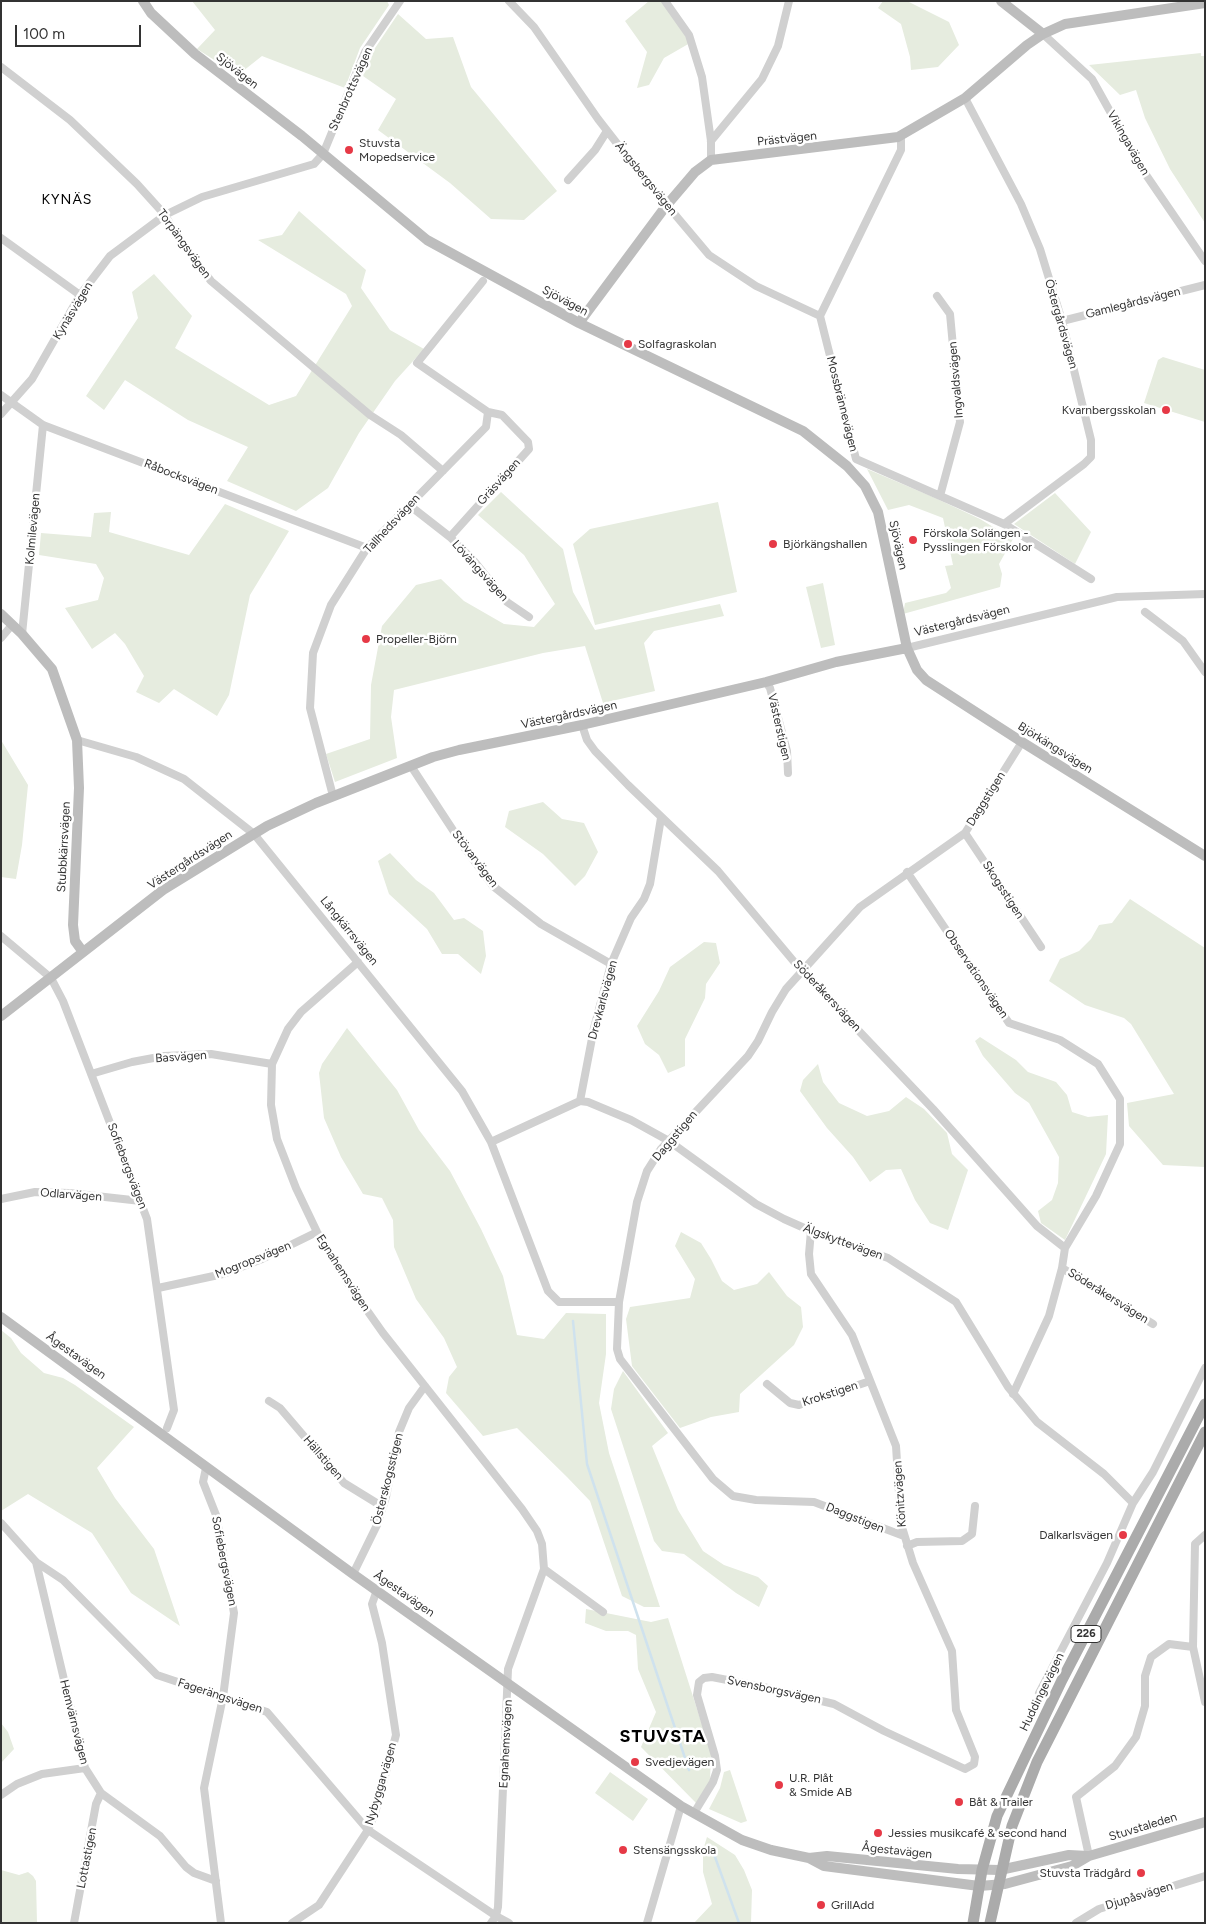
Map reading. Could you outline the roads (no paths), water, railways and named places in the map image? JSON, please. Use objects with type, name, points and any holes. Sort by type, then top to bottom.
[{"type":"main road","name":"Huddingevägen","points":[[973,1923],[982,1870],[997,1816],[1062,1680],[1205,1404]]},
{"type":"main road","name":"Huddingevägen","points":[[990,1923],[1000,1870],[1012,1826],[1057,1719],[1205,1432]]},
{"type":"street","name":"Sjövägen","points":[[143,1],[151,13],[194,54],[323,154],[427,240],[579,323],[803,431],[847,466],[865,486],[878,512],[907,648]]},
{"type":"street","name":"Stenbrottsvägen","points":[[323,154],[365,52],[400,1]]},
{"type":"street","name":"Ängsbergsvägen","points":[[509,1],[534,27],[607,131],[666,206],[709,255],[756,286],[820,316]]},
{"type":"street","points":[[579,323],[666,206],[695,172],[711,160],[711,141],[702,77],[689,35],[665,1]]},
{"type":"street","points":[[711,141],[762,79],[778,46],[788,1]]},
{"type":"street","points":[[1001,1],[1043,34]]},
{"type":"street","name":"Prästvägen","points":[[711,160],[875,141],[901,135],[965,98],[1027,45],[1043,34],[1065,24],[1158,5],[1205,3]]},
{"type":"street","name":"Vikingavägen","points":[[1043,34],[1092,79],[1141,167],[1205,261]]},
{"type":"street","name":"Torpängsvägen","points":[[1,67],[70,120],[108,154],[165,215],[179,239],[210,281],[370,415],[401,435],[443,471]]},
{"type":"street","name":"Östergårdsvägen","points":[[965,98],[1021,204],[1040,249],[1062,321],[1091,440],[1091,457],[1067,478],[1004,524]]},
{"type":"street","points":[[568,180],[595,150],[607,131]]},
{"type":"street","points":[[820,316],[901,150],[901,135]]},
{"type":"street","name":"Kynäsvägen","points":[[1,414],[14,403],[50,351],[80,296],[110,256],[165,215],[202,197],[314,164],[323,154]]},
{"type":"street","points":[[1,238],[80,296]]},
{"type":"street","points":[[482,281],[417,363],[488,412]]},
{"type":"street","name":"Gamlegårdsvägen","points":[[1062,321],[1205,285]]},
{"type":"street","name":"Ingvaldsvägen","points":[[937,296],[950,314],[960,422],[940,496]]},
{"type":"street","name":"Mossbrännevägen","points":[[820,316],[856,459],[1004,524],[1090,579]]},
{"type":"street","name":"Råbocksvägen","points":[[1,395],[43,424],[367,548]]},
{"type":"street","name":"Tallhedsvägen","points":[[333,796],[310,708],[313,653],[331,605],[367,548],[486,426],[488,412]]},
{"type":"street","name":"Gräsvägen","points":[[450,537],[529,449],[528,442],[502,415],[488,412]]},
{"type":"street","name":"Kolmilevägen","points":[[22,634],[43,424]]},
{"type":"street","name":"Lövängsvägen","points":[[410,505],[450,537],[474,561],[507,602],[529,617]]},
{"type":"street","name":"Västergårdsvägen","points":[[1,1016],[164,890],[254,834],[287,816],[333,796],[411,766],[459,750],[582,725],[766,682],[836,662],[907,648],[1117,597],[1205,594]]},
{"type":"street","points":[[1145,612],[1183,641],[1205,672]]},
{"type":"street","points":[[1,614],[22,634],[52,669],[77,740]]},
{"type":"street","points":[[1,638],[12,625]]},
{"type":"street","name":"Björkängsvägen","points":[[907,648],[910,660],[926,680],[1205,856]]},
{"type":"street","name":"Västerstigen","points":[[766,682],[770,688],[787,751],[788,773]]},
{"type":"street","name":"Söderåkersvägen","points":[[582,725],[587,740],[595,751],[661,818],[718,871],[801,970],[933,1109],[1037,1226],[1065,1248],[1062,1268],[1049,1316],[1013,1394]]},
{"type":"street","name":"Långkärrsvägen","points":[[77,740],[136,757],[184,779],[254,834],[452,1078],[491,1142],[548,1291],[558,1302],[619,1302]]},
{"type":"street","name":"Stubbkärrsvägen","points":[[77,740],[79,788],[73,925],[75,941],[83,952]]},
{"type":"street","name":"Daggstigen","points":[[904,1536],[814,1502],[756,1500],[733,1496],[713,1479],[620,1359],[617,1349],[619,1302],[637,1202],[647,1171],[669,1141],[748,1056],[758,1041],[772,1012],[801,970],[866,902],[965,833],[1022,742]]},
{"type":"street","name":"Stövarvägen","points":[[411,766],[464,847],[493,886],[541,924],[611,964]]},
{"type":"street","name":"Drevkarlsvägen","points":[[580,1101],[594,1028],[611,964],[631,918],[644,899],[650,884],[661,818]]},
{"type":"street","name":"Skogsstigen","points":[[965,833],[1040,947]]},
{"type":"street","name":"Observationsvägen","points":[[907,872],[1009,1023],[1060,1040],[1098,1064],[1120,1100],[1120,1144],[1096,1196],[1065,1248]]},
{"type":"street","name":"Sofiebergsvägen","points":[[1,936],[51,978],[71,1018],[141,1201],[147,1219],[158,1288],[174,1410],[167,1428]]},
{"type":"street","name":"Egnahemsvägen","points":[[358,962],[294,1019],[283,1038],[272,1064],[271,1105],[277,1139],[296,1188],[317,1232],[347,1282],[537,1531],[542,1544],[544,1568],[508,1669],[509,1684],[493,1920]]},
{"type":"street","name":"Basvägen","points":[[91,1074],[132,1062],[164,1056],[211,1054],[272,1064]]},
{"type":"street","points":[[491,1142],[580,1101]]},
{"type":"street","name":"Älgskyttevägen","points":[[580,1101],[613,1111],[669,1141],[756,1204],[811,1231],[888,1258],[956,1302],[1013,1394],[1037,1422],[1104,1474],[1133,1503]]},
{"type":"street","name":"Odlarvägen","points":[[1,1199],[35,1192],[69,1193],[141,1201]]},
{"type":"street","name":"Könitzvägen","points":[[811,1231],[809,1254],[811,1274],[852,1335],[896,1446],[901,1524],[906,1546],[952,1651],[956,1710],[975,1757],[974,1764]]},
{"type":"street","name":"Mogropsvägen","points":[[158,1288],[223,1274],[262,1259],[317,1232]]},
{"type":"street","name":"Söderåkersvägen","points":[[1062,1268],[1153,1324]]},
{"type":"street","name":"Ågestavägen","points":[[1,1317],[353,1574],[681,1806],[742,1840],[771,1850],[809,1858],[824,1866],[979,1886]]},
{"type":"street","name":"Huddingevägen","points":[[1039,1693],[1107,1563],[1133,1503],[1152,1472],[1205,1368]]},
{"type":"street","name":"Krokstigen","points":[[767,1384],[790,1403],[799,1405],[870,1381]]},
{"type":"street","name":"Österskogsstigen","points":[[353,1574],[373,1537],[383,1507],[399,1432],[409,1408],[425,1386]]},
{"type":"street","name":"Hällstigen","points":[[270,1400],[280,1408],[344,1483],[383,1507]]},
{"type":"street","name":"Sofiebergsvägen","points":[[206,1468],[203,1482],[216,1515],[234,1601],[223,1697],[204,1788],[221,1923]]},
{"type":"street","points":[[906,1546],[917,1542],[962,1541],[972,1534],[975,1506]]},
{"type":"street","name":"Fagerängsvägen","points":[[1,1523],[36,1562],[63,1580],[157,1675],[267,1712],[273,1716],[368,1830],[493,1920],[509,1923]]},
{"type":"street","points":[[1205,1535],[1195,1544],[1193,1647],[1205,1702]]},
{"type":"street","name":"Hemvärnsvägen","points":[[36,1562],[85,1768],[101,1793],[160,1836],[194,1873],[216,1881]]},
{"type":"street","points":[[544,1568],[603,1612]]},
{"type":"street","name":"Nybyggarvägen","points":[[292,1923],[319,1905],[368,1830],[375,1814],[396,1735],[382,1643],[372,1604],[377,1590]]},
{"type":"street","points":[[1089,1856],[1076,1797],[1115,1766],[1136,1737],[1145,1706],[1145,1676],[1151,1657],[1169,1644],[1193,1647]]},
{"type":"street","name":"Svensborgsvägen","points":[[694,1813],[713,1782],[717,1770],[715,1756],[697,1695],[700,1682],[712,1677],[834,1704],[906,1741],[965,1768],[974,1764]]},
{"type":"street","points":[[1,1795],[17,1784],[42,1774],[85,1768]]},
{"type":"street","name":"Lottastigen","points":[[74,1923],[96,1804],[101,1793]]},
{"type":"street","points":[[647,1923],[681,1806]]},
{"type":"street","name":"Stuvstaleden","points":[[979,1886],[997,1885],[1072,1866],[1089,1856],[1205,1822]]},
{"type":"street","name":"Stuvstaleden","points":[[982,1870],[1000,1870],[1069,1855],[1089,1856]]},
{"type":"street","name":"Ågestavägen","points":[[809,1858],[827,1856],[982,1870]]},
{"type":"street","name":"Djupåsvägen","points":[[1076,1923],[1099,1908],[1205,1876]]},
{"type":"waterway","points":[[573,1321],[587,1464],[689,1770]]},
{"type":"waterway","points":[[711,1846],[739,1923]]},
{"type":"place","name":"Stuvsta Mopedservice","points":[[349,150]]},
{"type":"place","name":"Solfagraskolan","points":[[628,344]]},
{"type":"place","name":"Kvarnbergsskolan","points":[[1166,410]]},
{"type":"place","name":"Förskola Solängen - Pysslingen Förskolor","points":[[913,540]]},
{"type":"place","name":"Björkängshallen","points":[[773,544]]},
{"type":"place","name":"Propeller-Björn","points":[[366,639]]},
{"type":"place","name":"Dalkarlsvägen","points":[[1123,1535]]},
{"type":"place","name":"Svedjevägen","points":[[635,1762]]},
{"type":"place","name":"U.R. Plåt & Smide AB","points":[[779,1785]]},
{"type":"place","name":"Båt & Trailer","points":[[959,1802]]},
{"type":"place","name":"Jessies musikcafé & second hand","points":[[878,1833]]},
{"type":"place","name":"Stensängsskola","points":[[623,1850]]},
{"type":"place","name":"Stuvsta Trädgård","points":[[1141,1873]]},
{"type":"place","name":"GrillAdd","points":[[821,1905]]},
{"type":"district","name":"KYNÄS","points":[[67,200]]},
{"type":"district","name":"STUVSTA","points":[[663,1737]]}]
